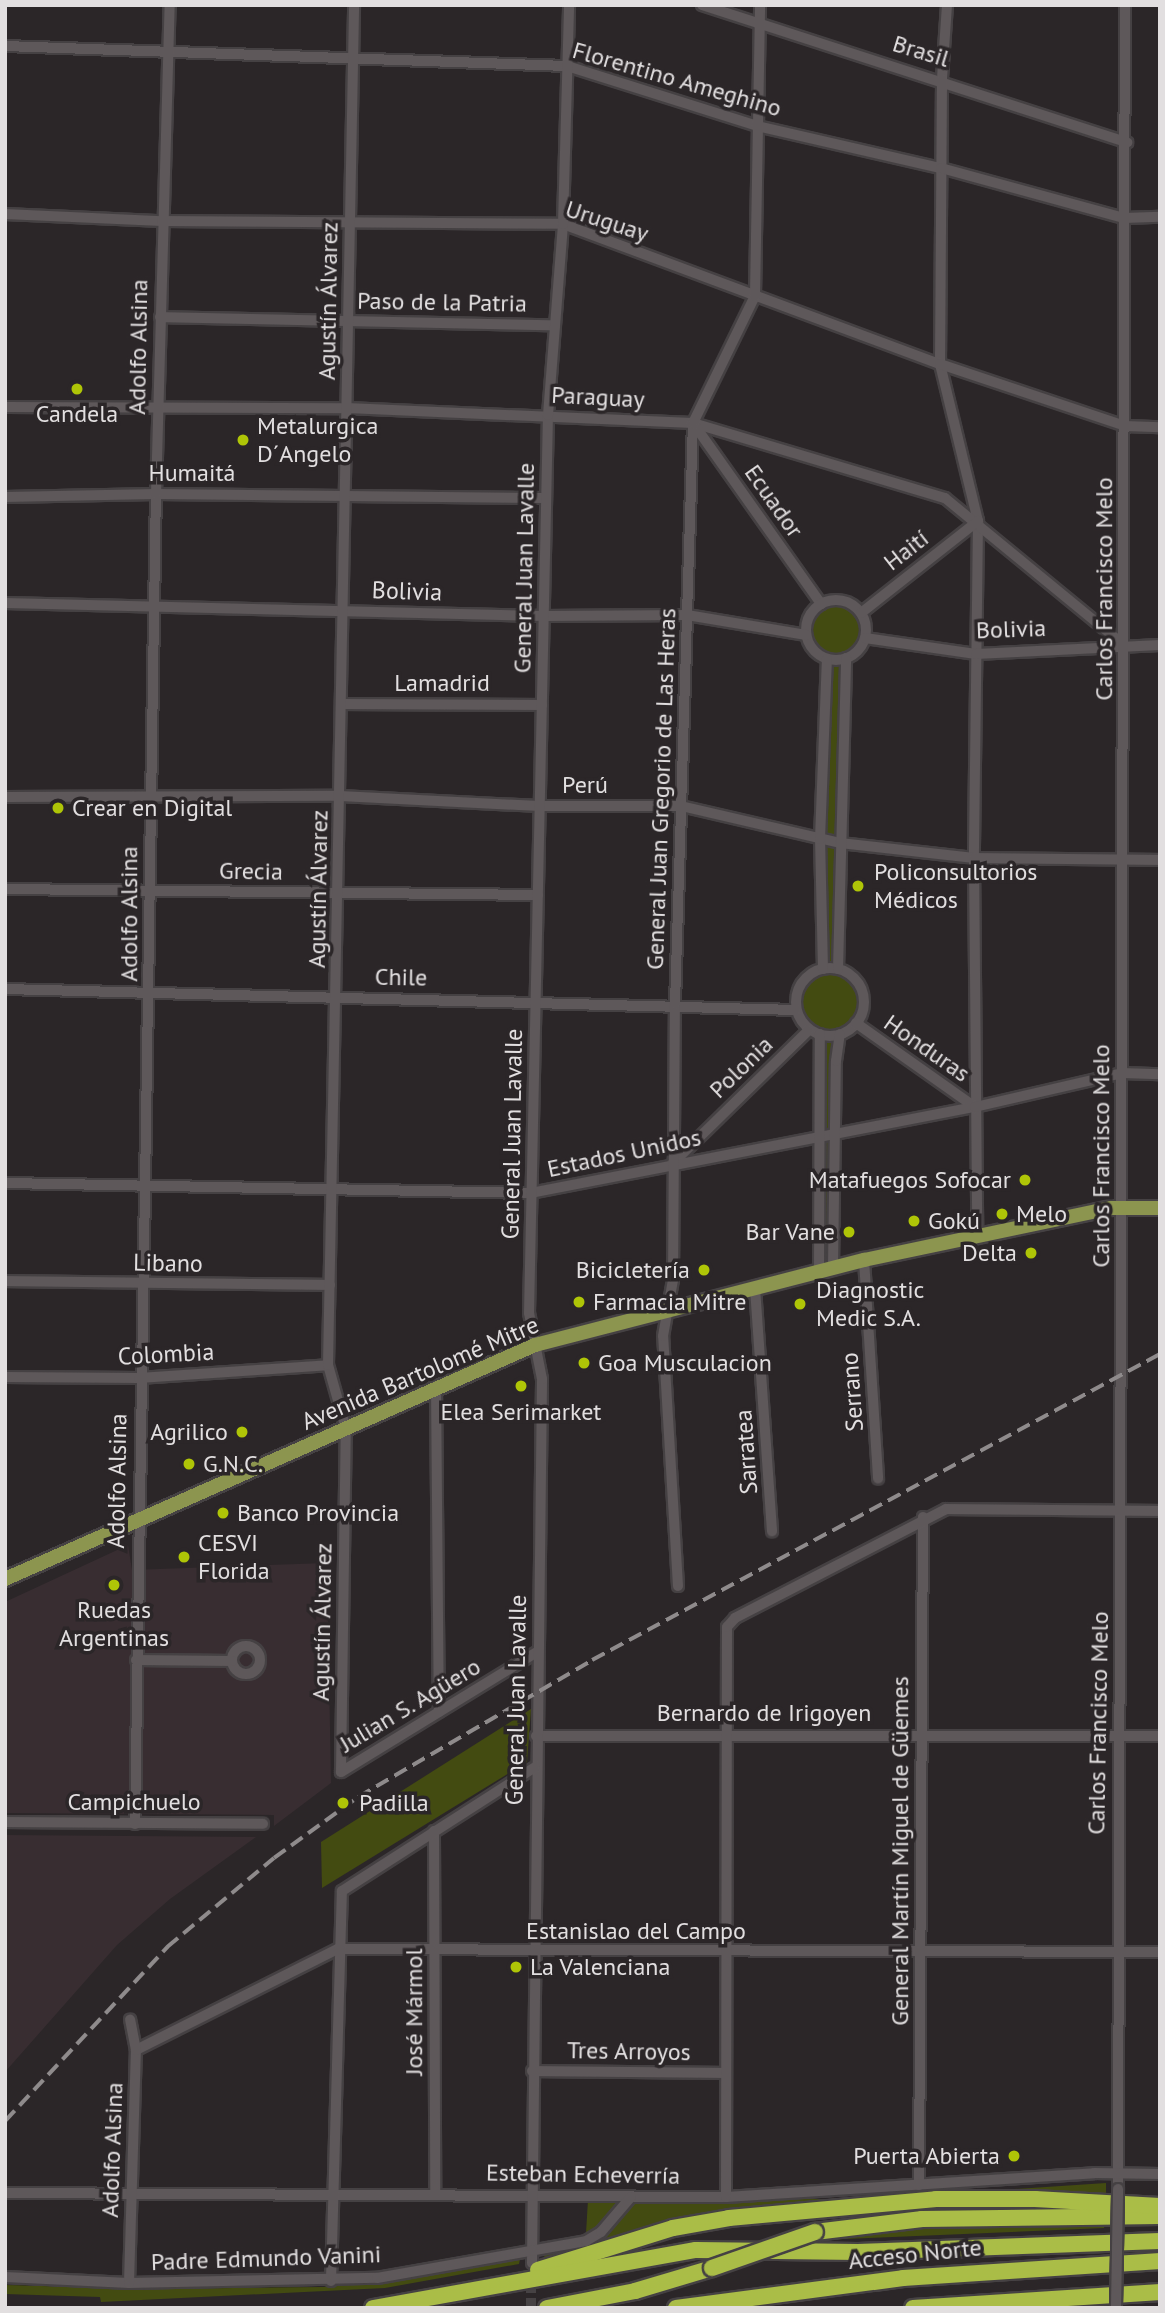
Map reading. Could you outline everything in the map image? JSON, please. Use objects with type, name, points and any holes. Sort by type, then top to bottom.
[{"type":"highway","points":[[500,2285],[583,2253],[673,2228],[729,2218],[936,2199],[1035,2199],[1160,2206]]},
{"type":"highway","points":[[547,2308],[635,2291],[712,2268],[815,2232],[922,2219],[1160,2216]]},
{"type":"highway","points":[[373,2308],[696,2250],[859,2252],[1160,2241]]},
{"type":"highway","name":"Acceso Norte","points":[[676,2308],[903,2277],[1160,2261]]},
{"type":"highway","points":[[913,2308],[1160,2292]]},
{"type":"main road","name":"Avenida Bartolomé Mitre","points":[[5,1579],[136,1518],[535,1345],[826,1269],[977,1235],[1122,1207],[1159,1208]]},
{"type":"street","name":"Adolfo Alsina","points":[[135,1824],[136,1518],[149,993],[150,796],[162,221],[171,52],[170,5]]},
{"type":"street","name":"Agustín Álvarez","points":[[341,1772],[346,1429],[328,1365],[354,5]]},
{"type":"street","name":"General Juan Lavalle","points":[[532,2258],[535,1767],[542,1379],[529,1313],[548,415],[563,224],[569,5]]},
{"type":"street","name":"Brasil","points":[[702,5],[942,79],[1127,142]]},
{"type":"street","name":"General Juan Gregorio de Las Heras","points":[[678,1586],[663,1336],[673,1280],[675,1004],[693,423],[755,296],[760,5]]},
{"type":"street","points":[[947,5],[942,79],[940,364],[978,521],[974,858],[977,1235]]},
{"type":"street","name":"Carlos Francisco Melo","points":[[1116,2308],[1118,1736],[1122,1511],[1124,218],[1127,142],[1125,5]]},
{"type":"street","name":"Florentino Ameghino","points":[[5,46],[567,66],[757,126],[941,168],[1124,218],[1160,217]]},
{"type":"street","name":"Uruguay","points":[[5,214],[162,221],[563,224],[940,364],[1125,426],[1160,427]]},
{"type":"street","name":"Paso de la Patria","points":[[160,317],[555,325]]},
{"type":"street","name":"Paraguay","points":[[5,407],[347,408],[693,423],[945,498],[978,521],[1124,645]]},
{"type":"street","name":"Ecuador","points":[[693,423],[821,604]]},
{"type":"street","name":"Humaitá","points":[[5,497],[156,494],[546,498]]},
{"type":"street","name":"Haití","points":[[861,613],[978,521]]},
{"type":"street","points":[[838,970],[846,658],[865,638],[861,613],[838,600],[821,604],[808,617],[806,635],[813,650],[827,659],[846,658]]},
{"type":"street","name":"Bolivia","points":[[5,603],[544,616],[687,614],[806,635]]},
{"type":"street","name":"Bolivia","points":[[865,638],[976,654],[1160,645]]},
{"type":"street","points":[[823,969],[820,839],[827,659]]},
{"type":"street","name":"Lamadrid","points":[[342,704],[542,705]]},
{"type":"street","name":"Perú","points":[[5,797],[340,796],[540,806],[681,806],[820,839],[974,858],[1160,860]]},
{"type":"street","name":"Grecia","points":[[5,889],[538,895]]},
{"type":"street","points":[[815,1032],[840,1034],[856,1023],[862,1009],[862,990],[838,970],[823,969],[799,988],[796,1010],[815,1032],[826,1269]]},
{"type":"street","name":"Chile","points":[[5,989],[675,1004],[796,1010]]},
{"type":"street","name":"Honduras","points":[[856,1023],[975,1107]]},
{"type":"street","name":"Polonia","points":[[673,1163],[815,1032]]},
{"type":"street","points":[[826,1269],[840,1034]]},
{"type":"street","name":"Estados Unidos","points":[[5,1183],[531,1193],[673,1163],[975,1107],[1122,1073],[1160,1073]]},
{"type":"street","name":"Serrano","points":[[864,1260],[878,1479]]},
{"type":"street","name":"Libano","points":[[5,1281],[330,1285]]},
{"type":"street","name":"Sarratea","points":[[755,1288],[772,1531]]},
{"type":"street","name":"Colombia","points":[[5,1377],[139,1378],[328,1365]]},
{"type":"street","points":[[436,1386],[439,1712]]},
{"type":"street","points":[[726,2197],[725,1634],[735,1618],[923,1517],[946,1509],[1160,1511]]},
{"type":"street","name":"General Martín Miguel de Güemes","points":[[919,2185],[923,1517]]},
{"type":"street","name":"Julian S. Agüero","points":[[341,1772],[537,1652]]},
{"type":"street","points":[[136,1660],[232,1661]]},
{"type":"street","name":"Bernardo de Irigoyen","points":[[536,1736],[724,1733],[1160,1736]]},
{"type":"street","points":[[331,2281],[338,1950],[342,1891],[535,1767]]},
{"type":"street","name":"Campichuelo","points":[[5,1822],[263,1824]]},
{"type":"street","name":"José Mármol","points":[[434,1831],[435,2192]]},
{"type":"street","name":"Estanislao del Campo","points":[[136,2050],[338,1950],[535,1953],[726,1950],[921,1953],[1160,1952]]},
{"type":"street","name":"Adolfo Alsina","points":[[129,2283],[136,2050],[130,2020]]},
{"type":"street","name":"Tres Arroyos","points":[[532,2071],[726,2073]]},
{"type":"street","name":"Esteban Echeverría","points":[[5,2193],[435,2192],[726,2197],[1118,2173],[1160,2174]]},
{"type":"street","name":"Padre Edmundo Vanini","points":[[5,2277],[129,2283],[331,2281],[532,2258],[595,2237],[631,2197]]},
{"type":"shaded area","points":[[128,1545],[132,1570],[327,1563],[331,1783],[274,1826],[274,1815],[5,1813],[5,1602]]},
{"type":"shaded area","points":[[5,1835],[256,1837],[170,1899],[117,1945],[5,2072]]},
{"type":"green space","points":[[836,605],[853,613],[861,630],[853,647],[836,655],[819,647],[811,630],[819,613]]},
{"type":"green space","points":[[846,658],[838,969],[823,969],[827,659]]},
{"type":"green space","points":[[824,973],[836,973],[846,977],[855,986],[859,1008],[851,1023],[836,1031],[824,1031],[814,1027],[805,1018],[801,1008],[801,996],[805,986],[814,977]]},
{"type":"green space","points":[[820,1034],[840,1034],[833,1267],[820,1247]]},
{"type":"green space","points":[[531,1709],[527,1762],[322,1888],[321,1842]]},
{"type":"green space","points":[[1106,2183],[1106,2198],[939,2194]]},
{"type":"green space","points":[[827,2199],[687,2217],[544,2258],[545,2252],[586,2244],[630,2202],[638,2200]]},
{"type":"green space","points":[[588,2200],[618,2201],[601,2226],[586,2233]]},
{"type":"green space","points":[[1105,2224],[1104,2228],[821,2240],[886,2228]]},
{"type":"green space","points":[[520,2259],[519,2264],[385,2288],[101,2302],[100,2297],[5,2294],[5,2285],[149,2289],[323,2287],[380,2283]]},
{"type":"tunnel","points":[[531,2276],[531,2308]]},
{"type":"railway","points":[[5,2121],[167,1947],[274,1858],[358,1797],[592,1660],[1160,1354]]},
{"type":"place","name":"Candela","points":[[77,389]]},
{"type":"place","name":"Metalurgica D´Angelo","points":[[243,440]]},
{"type":"place","name":"Crear en Digital","points":[[58,808]]},
{"type":"place","name":"Policonsultorios Médicos","points":[[858,886]]},
{"type":"place","name":"Matafuegos Sofocar","points":[[1025,1180]]},
{"type":"place","name":"Melo","points":[[1002,1214]]},
{"type":"place","name":"Gokú","points":[[914,1221]]},
{"type":"place","name":"Bar Vane","points":[[849,1232]]},
{"type":"place","name":"Delta","points":[[1031,1253]]},
{"type":"place","name":"Bicicletería","points":[[704,1270]]},
{"type":"place","name":"Farmacia Mitre","points":[[579,1302]]},
{"type":"place","name":"Diagnostic Medic S.A.","points":[[800,1304]]},
{"type":"place","name":"Goa Musculacion","points":[[584,1363]]},
{"type":"place","name":"Elea Serimarket","points":[[521,1386]]},
{"type":"place","name":"Agrilico","points":[[242,1432]]},
{"type":"place","name":"G.N.C.","points":[[189,1464]]},
{"type":"place","name":"Banco Provincia","points":[[223,1513]]},
{"type":"place","name":"CESVI Florida","points":[[184,1557]]},
{"type":"place","name":"Ruedas Argentinas","points":[[114,1585]]},
{"type":"place","name":"Padilla","points":[[343,1803]]},
{"type":"place","name":"La Valenciana","points":[[516,1967]]},
{"type":"place","name":"Puerta Abierta","points":[[1014,2156]]}]
